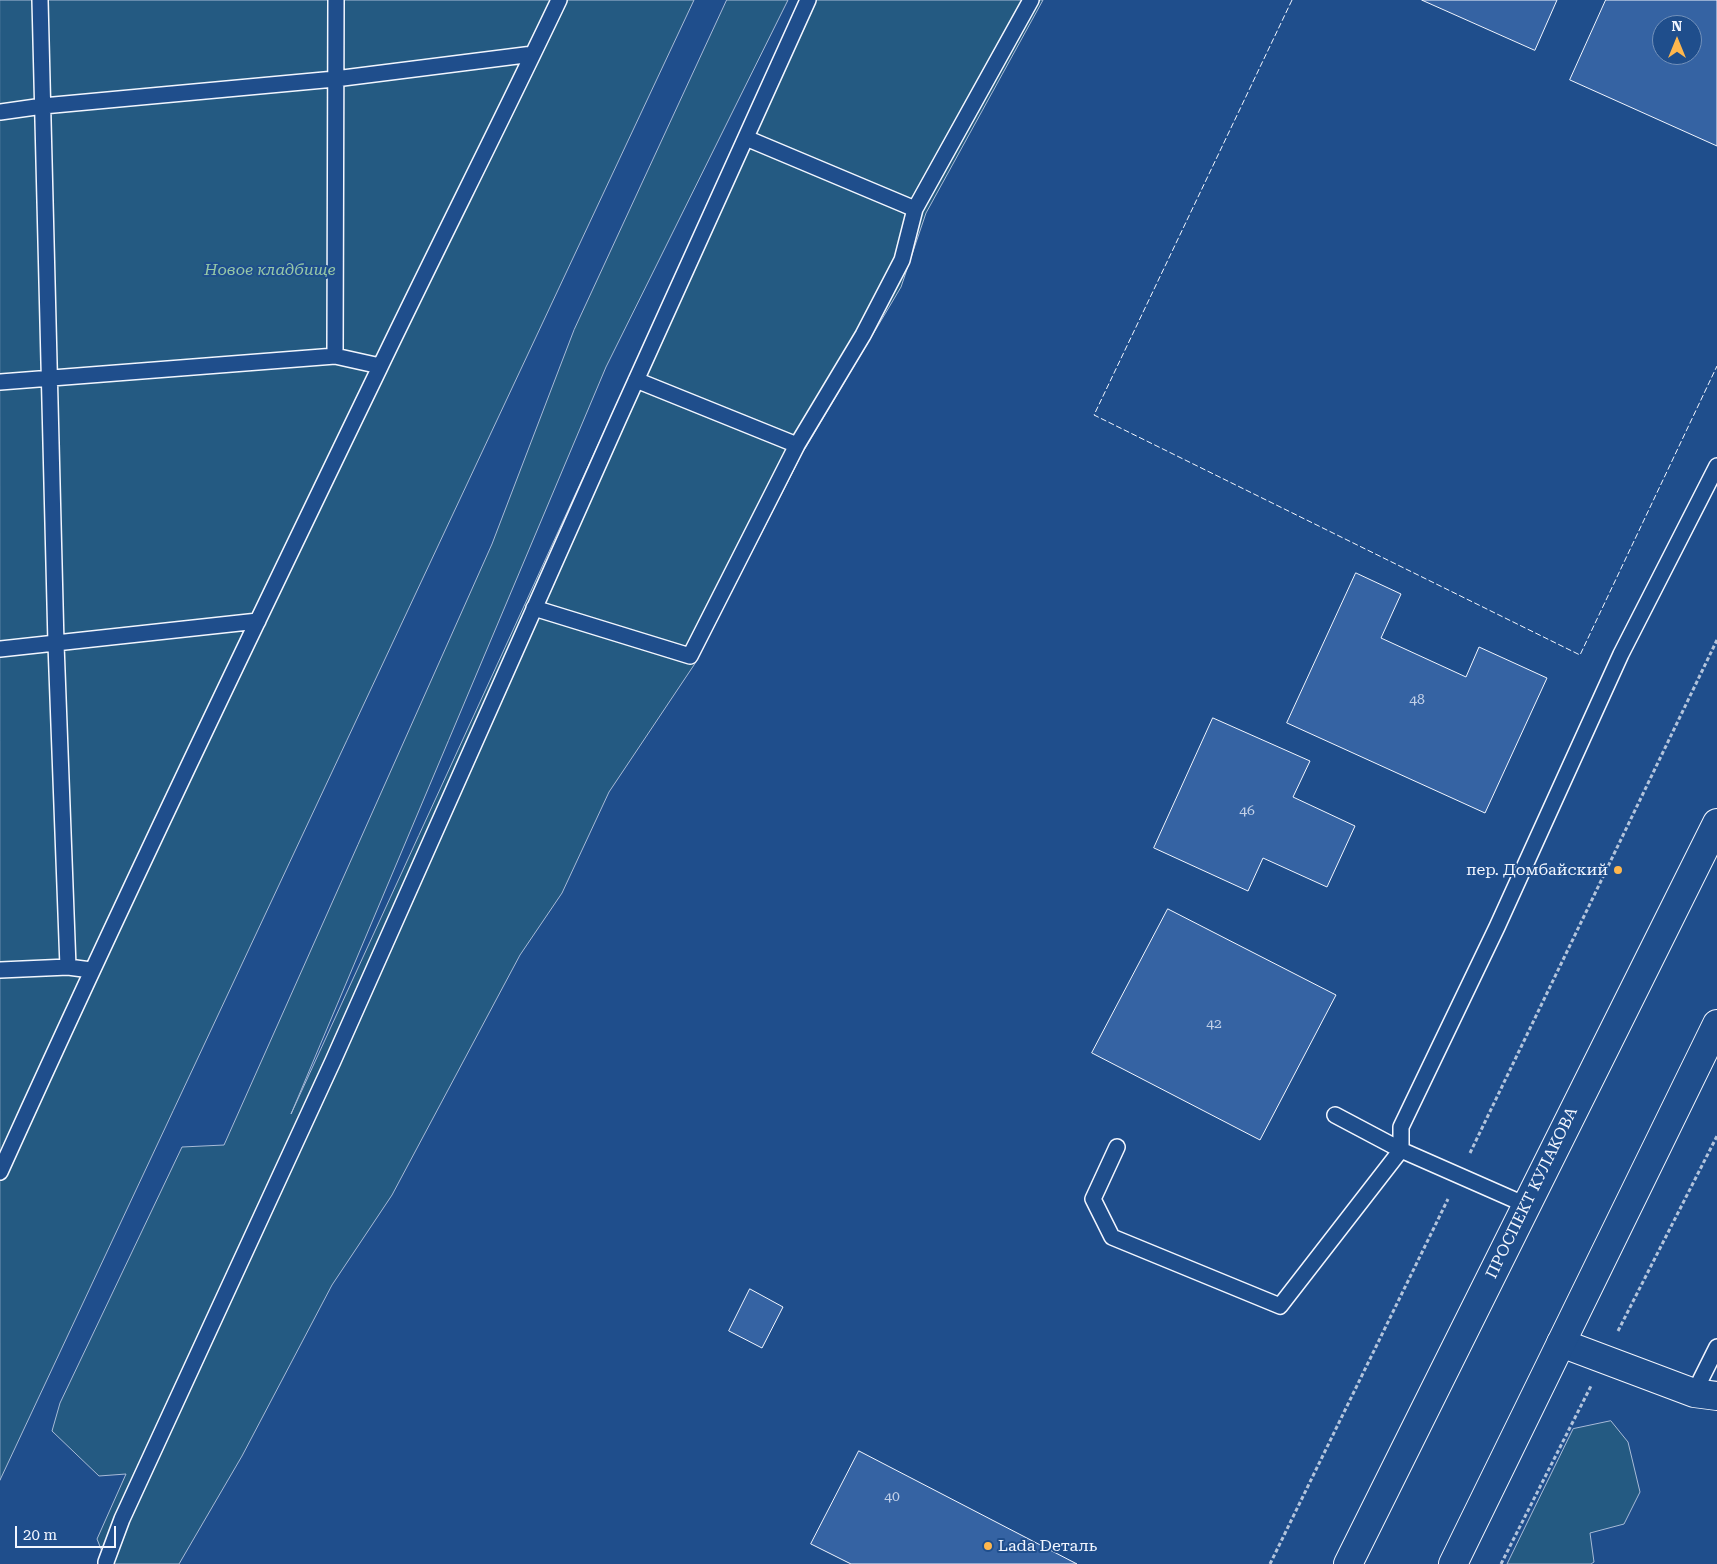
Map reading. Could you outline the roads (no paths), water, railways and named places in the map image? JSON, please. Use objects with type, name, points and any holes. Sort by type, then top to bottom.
[{"type":"main road","name":"ПРОСПЕКТ КУЛАКОВА","points":[[1348,1564],[1717,823]]},
{"type":"main road","points":[[1452,1564],[1717,1024]]},
{"type":"main road","points":[[1561,1344],[1706,1394]]},
{"type":"lane","points":[[40,0],[56,644],[68,967]]},
{"type":"lane","points":[[335,356],[336,0]]},
{"type":"lane","points":[[0,1172],[92,970],[258,621],[559,0]]},
{"type":"lane","points":[[106,1564],[122,1519],[333,1061],[636,380],[808,0]]},
{"type":"lane","points":[[534,608],[690,656],[797,445],[863,335],[902,260],[915,209],[1031,0]]},
{"type":"lane","points":[[0,112],[43,106],[335,79],[533,54]]},
{"type":"lane","points":[[746,138],[915,209]]},
{"type":"lane","points":[[0,382],[335,356],[380,366]]},
{"type":"lane","points":[[636,380],[797,445]]},
{"type":"lane","points":[[1116,1147],[1093,1199],[1112,1237],[1280,1306],[1401,1150],[1401,1127],[1498,927],[1621,654],[1717,466]]},
{"type":"lane","points":[[0,649],[258,621]]},
{"type":"lane","points":[[0,970],[68,967],[92,970]]},
{"type":"lane","points":[[1335,1115],[1401,1150],[1526,1206]]},
{"type":"lane","points":[[1706,1394],[1717,1347]]},
{"type":"place","name":"пер. Домбайский","points":[[1618,870]]},
{"type":"place","name":"Lada Dеталь","points":[[988,1546]]},
{"type":"park label","name":"Новое кладбище","points":[[270,270]]}]
